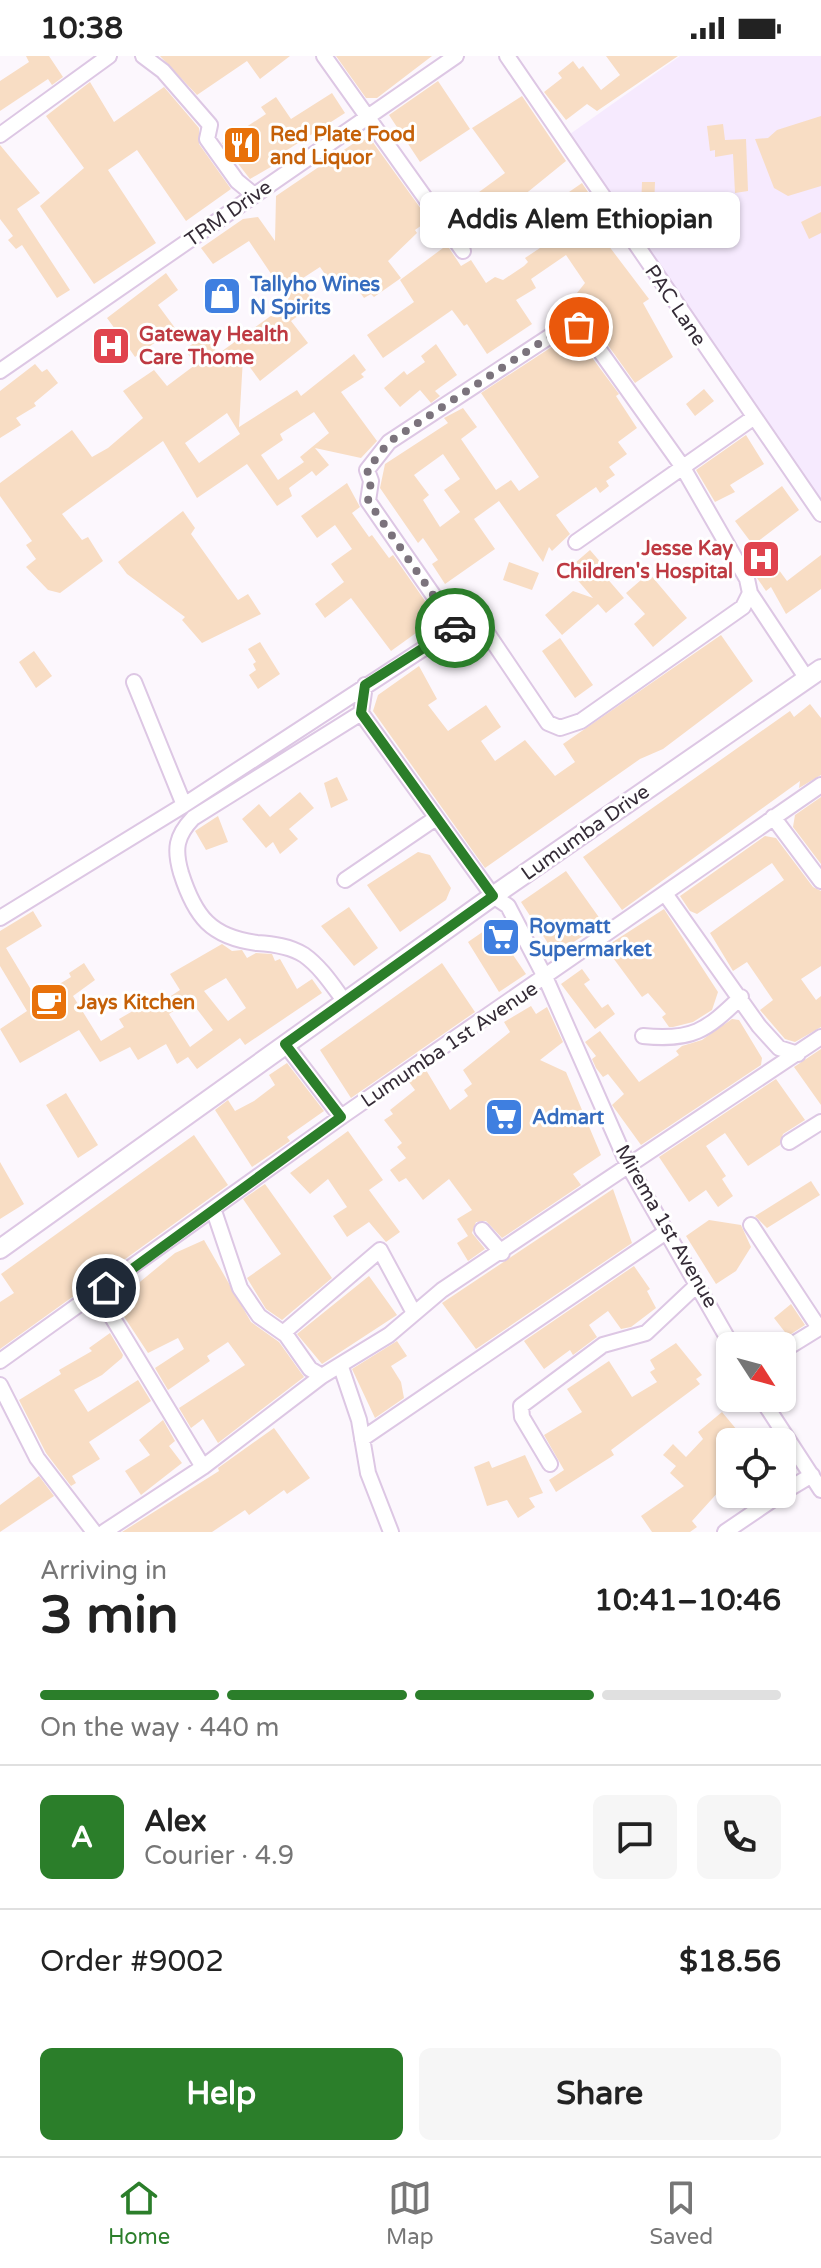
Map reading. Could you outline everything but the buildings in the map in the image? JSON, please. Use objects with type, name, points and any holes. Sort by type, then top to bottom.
[{"type":"street","points":[[0,135],[109,56]]},
{"type":"street","points":[[143,56],[163,71],[210,125],[207,139],[237,181],[254,195]]},
{"type":"street","points":[[324,56],[463,251]]},
{"type":"street","name":"TRM Drive","points":[[0,371],[456,56]]},
{"type":"street","name":"PAC Lane","points":[[507,56],[821,514]]},
{"type":"street","points":[[750,593],[743,607],[581,721],[560,728],[548,723],[475,615],[438,602],[368,501],[371,481],[361,471],[389,442],[564,327],[579,327],[590,337],[682,466],[747,579],[750,593],[814,674]]},
{"type":"street","points":[[576,542],[753,418]]},
{"type":"street","points":[[0,918],[184,805],[475,615]]},
{"type":"street","name":"Lumumba Drive","points":[[0,1249],[206,1105],[285,1044],[493,896],[814,674]]},
{"type":"street","points":[[134,682],[184,805]]},
{"type":"street","points":[[345,1002],[303,954],[273,944],[220,935],[206,925],[185,886],[176,846],[181,831],[193,818],[361,713],[365,685]]},
{"type":"street","name":"Mirema 1st Avenue","points":[[361,713],[493,896],[508,906],[546,979],[628,1165],[724,1332]]},
{"type":"street","name":"Lumumba 1st Avenue","points":[[0,1361],[214,1211],[341,1117],[546,979],[821,785]]},
{"type":"street","points":[[773,817],[821,881]]},
{"type":"street","points":[[345,880],[436,818]]},
{"type":"street","points":[[666,895],[741,997],[746,1010],[779,1048],[798,1054]]},
{"type":"street","points":[[643,1036],[669,1039],[696,1034],[741,997]]},
{"type":"street","points":[[104,1532],[203,1467],[442,1290],[502,1253],[821,1037]]},
{"type":"street","points":[[285,1044],[341,1117]]},
{"type":"street","points":[[789,1142],[821,1122]]},
{"type":"street","points":[[214,1211],[240,1288],[259,1316],[283,1333],[310,1369],[322,1376]]},
{"type":"street","points":[[751,1225],[820,1327],[796,1342]]},
{"type":"street","points":[[482,1230],[502,1253]]},
{"type":"street","points":[[362,1439],[666,1232]]},
{"type":"street","points":[[283,1333],[380,1250],[414,1313]]},
{"type":"street","points":[[550,1464],[522,1417],[521,1406],[603,1345],[646,1333],[697,1285]]},
{"type":"street","points":[[106,1288],[109,1312],[203,1467]]},
{"type":"street","points":[[341,1367],[362,1439],[368,1473],[391,1532]]},
{"type":"street","points":[[0,1385],[37,1458],[94,1532]]},
{"type":"street","points":[[770,1412],[821,1490]]},
{"type":"street","points":[[796,1485],[812,1475]]},
{"type":"street","points":[[725,1532],[760,1508]]},
{"type":"shaded area","points":[[680,56],[821,56],[821,510],[563,139]]},
{"type":"way so far","points":[[455,628],[475,615],[438,602],[368,501],[371,481],[367,470],[389,442],[564,327],[579,327]]},
{"type":"place","name":"Red Plate Food and Liquor","points":[[242,145]]},
{"type":"place","name":"Tallyho Wines N Spirits","points":[[222,296]]},
{"type":"place","name":"Addis Alem Ethiopian","points":[[579,327]]},
{"type":"place","name":"Gateway Health Care Thome","points":[[111,346]]},
{"type":"place","name":"Jesse Kay Children's Hospital","points":[[761,559]]},
{"type":"place","name":"Roymatt Supermarket","points":[[501,937]]},
{"type":"place","name":"Jays Kitchen","points":[[49,1002]]},
{"type":"place","name":"Admart","points":[[504,1117]]},
{"type":"route","points":[[106,1288],[341,1117],[285,1044],[493,896],[361,713],[365,685],[455,628]]}]
